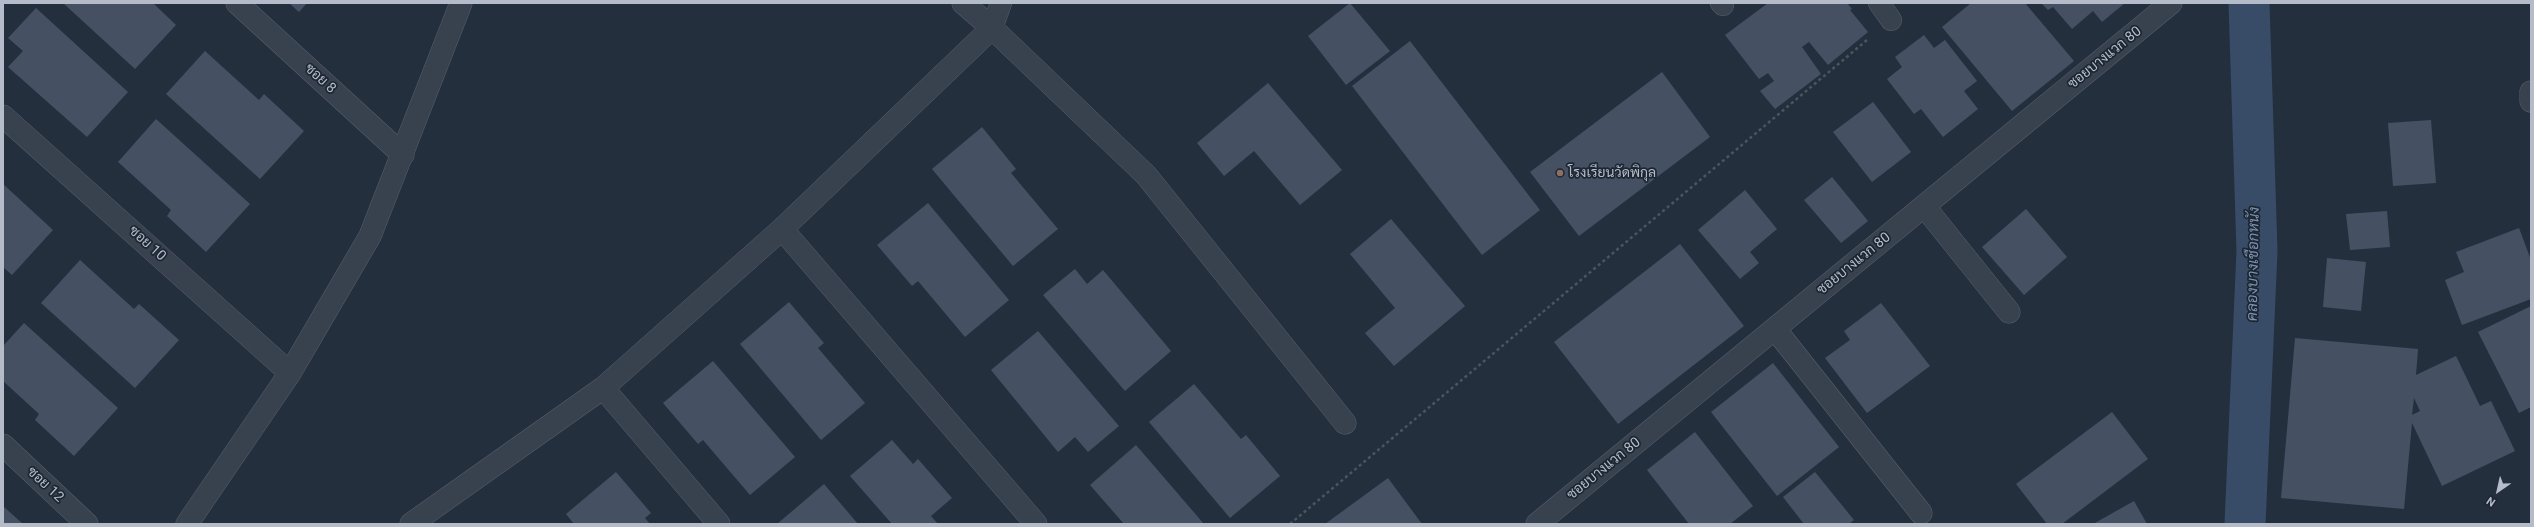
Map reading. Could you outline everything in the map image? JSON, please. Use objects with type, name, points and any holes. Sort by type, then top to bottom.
[{"type":"street","name":"ซอย 8","points":[[237,3],[403,155]]},
{"type":"street","points":[[187,524],[290,373],[370,236],[403,155],[461,3]]},
{"type":"street","points":[[963,3],[992,28],[1146,175],[1346,423]]},
{"type":"street","name":"ซอยบางแวก 80","points":[[1537,524],[2172,3]]},
{"type":"street","points":[[414,523],[603,388],[782,229],[992,28]]},
{"type":"street","points":[[2531,92],[2531,101]]},
{"type":"street","name":"ซอย 10","points":[[3,116],[290,373]]},
{"type":"street","points":[[1924,206],[2009,312]]},
{"type":"street","points":[[782,229],[1036,524]]},
{"type":"street","points":[[1775,329],[1922,513]]},
{"type":"street","points":[[603,388],[719,524]]},
{"type":"street","name":"ซอย 12","points":[[3,445],[87,524]]},
{"type":"lane","points":[[992,28],[1001,3]]},
{"type":"lane","points":[[1879,3],[1891,20]]},
{"type":"path","points":[[1290,524],[1891,20]]},
{"type":"building","points":[[63,3],[153,3],[176,25],[135,69]]},
{"type":"building","points":[[289,3],[307,3],[299,12]]},
{"type":"building","points":[[1350,3],[1390,51],[1346,85],[1308,36]]},
{"type":"building","points":[[1768,3],[1847,3],[1852,9],[1850,10],[1868,32],[1828,65],[1809,42],[1802,47],[1821,74],[1775,109],[1760,91],[1774,81],[1768,73],[1759,79],[1725,35]]},
{"type":"building","points":[[1971,3],[2025,3],[2074,61],[2012,111],[1942,27]]},
{"type":"building","points":[[2041,3],[2125,3],[2102,22],[2093,11],[2072,29],[2053,7],[2048,10]]},
{"type":"building","points":[[36,8],[128,92],[87,137],[8,67],[23,51],[8,38]]},
{"type":"building","points":[[1924,35],[1934,48],[1945,40],[1977,81],[1964,91],[1978,109],[1943,137],[1921,109],[1914,114],[1887,79],[1902,67],[1895,57]]},
{"type":"building","points":[[1410,41],[1540,210],[1482,255],[1352,86]]},
{"type":"building","points":[[205,51],[259,100],[264,94],[304,131],[260,179],[166,94]]},
{"type":"building","points":[[1662,72],[1710,137],[1579,236],[1530,172]]},
{"type":"building","points":[[1268,83],[1342,170],[1300,205],[1254,151],[1224,176],[1197,143]]},
{"type":"building","points":[[1873,102],[1911,152],[1872,182],[1833,132]]},
{"type":"building","points":[[156,119],[250,204],[206,252],[167,216],[171,210],[118,162]]},
{"type":"building","points":[[2431,120],[2436,183],[2393,186],[2388,123]]},
{"type":"building","points":[[982,127],[1016,169],[1011,173],[1058,229],[1013,266],[932,169]]},
{"type":"building","points":[[1832,177],[1868,221],[1841,243],[1804,200]]},
{"type":"building","points":[[3,184],[53,230],[12,275],[3,267]]},
{"type":"building","points":[[1745,190],[1777,229],[1750,252],[1759,263],[1740,279],[1698,230]]},
{"type":"building","points":[[928,203],[1009,300],[965,337],[918,281],[912,286],[877,245]]},
{"type":"building","points":[[2026,209],[2067,257],[2024,295],[1982,247]]},
{"type":"building","points":[[2387,211],[2390,247],[2350,250],[2346,214]]},
{"type":"building","points":[[1391,219],[1465,306],[1394,366],[1365,333],[1395,308],[1350,254]]},
{"type":"building","points":[[2519,228],[2531,260],[2531,299],[2462,325],[2445,280],[2464,272],[2456,252]]},
{"type":"building","points":[[1680,244],[1744,326],[1618,424],[1554,342]]},
{"type":"building","points":[[2327,258],[2366,262],[2361,311],[2323,307]]},
{"type":"building","points":[[80,260],[134,309],[139,304],[179,340],[135,388],[41,303]]},
{"type":"building","points":[[1075,269],[1087,284],[1103,270],[1171,351],[1125,391],[1043,295]]},
{"type":"building","points":[[789,302],[824,343],[818,348],[865,403],[821,440],[740,344]]},
{"type":"building","points":[[1881,303],[1930,366],[1867,413],[1825,358],[1850,340],[1844,331]]},
{"type":"building","points":[[2531,306],[2531,407],[2519,413],[2478,332]]},
{"type":"building","points":[[24,323],[118,408],[74,456],[35,420],[39,414],[3,381],[3,346]]},
{"type":"building","points":[[1038,331],[1119,426],[1088,452],[1075,437],[1058,452],[991,370]]},
{"type":"building","points":[[2295,338],[2418,349],[2416,375],[2456,356],[2480,406],[2491,401],[2515,451],[2442,486],[2412,423],[2404,509],[2281,498]],"holes":[[[2414,398],[2420,411],[2412,415]]]},
{"type":"building","points":[[713,361],[795,457],[750,495],[703,440],[698,444],[663,403]]},
{"type":"building","points":[[1773,363],[1839,447],[1777,496],[1711,412]]},
{"type":"building","points":[[1194,384],[1241,439],[1246,435],[1280,476],[1230,518],[1149,422]]},
{"type":"building","points":[[2112,412],[2148,459],[2062,524],[2047,524],[2016,484]]},
{"type":"building","points":[[1695,432],[1753,506],[1730,524],[1689,524],[1647,470]]},
{"type":"building","points":[[892,440],[913,464],[918,459],[952,498],[931,516],[938,524],[892,524],[850,476]]},
{"type":"building","points":[[1136,445],[1204,524],[1124,524],[1090,485]]},
{"type":"building","points":[[616,472],[651,513],[645,518],[650,524],[574,524],[566,514]]},
{"type":"building","points":[[1815,472],[1854,520],[1849,524],[1804,524],[1783,497]]},
{"type":"building","points":[[1388,478],[1422,524],[1325,524]]},
{"type":"building","points":[[824,484],[858,524],[777,524]]},
{"type":"building","points":[[2134,501],[2147,524],[2093,524]]},
{"type":"building","points":[[3,506],[23,524],[3,524]]},
{"type":"waterway","name":"คลองบางเชือกหนัง","points":[[2245,524],[2257,251],[2249,3]]},
{"type":"place","name":"โรงเรียนวัดพิกุล","points":[[1560,173]]}]
